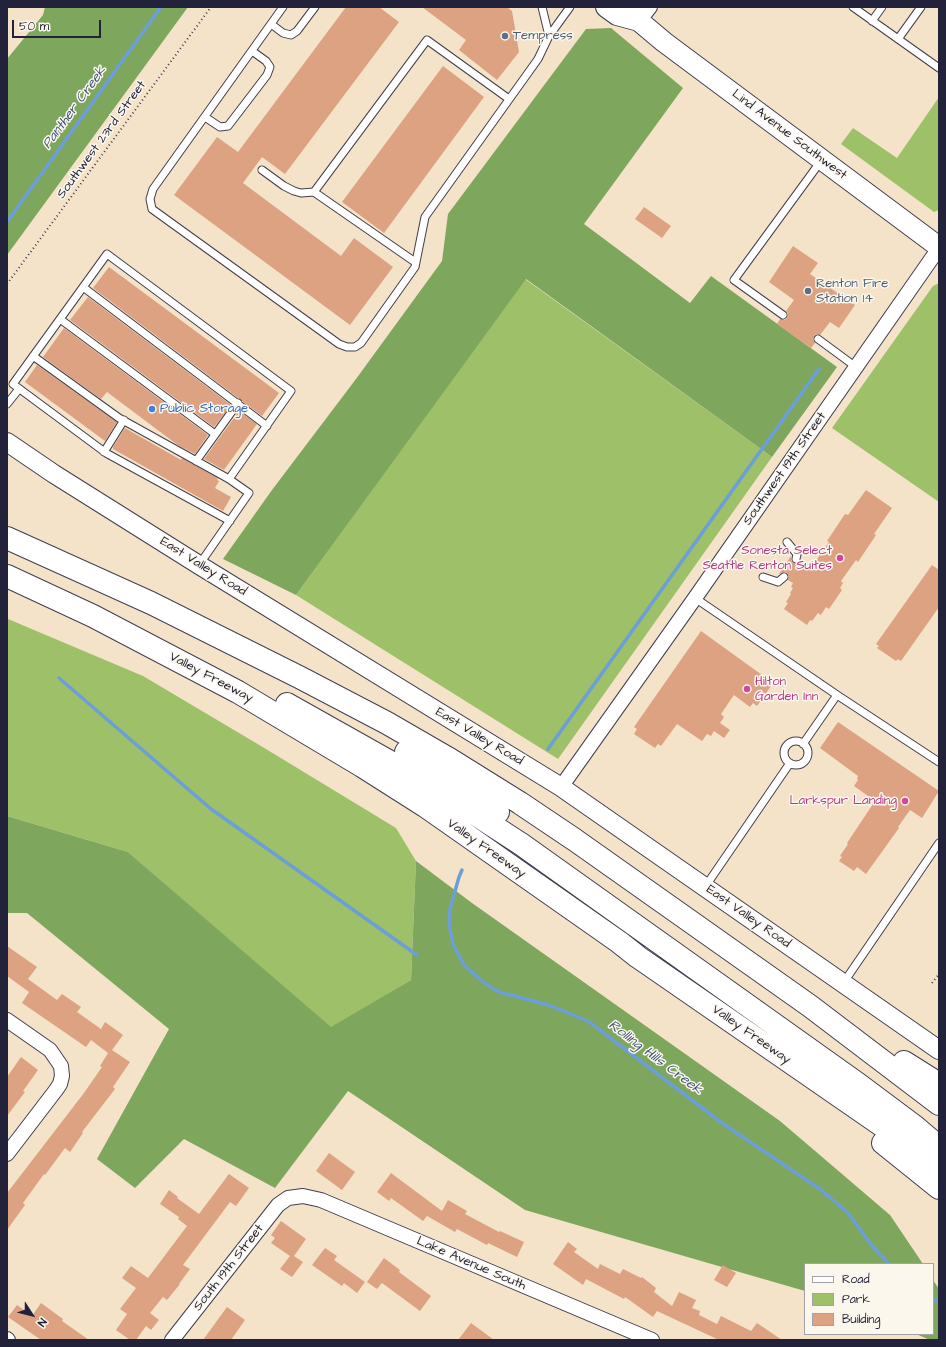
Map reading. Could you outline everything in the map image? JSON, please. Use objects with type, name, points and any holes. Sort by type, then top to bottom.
[{"type":"highway","points":[[7,538],[151,603],[301,678],[387,723],[520,803],[575,840],[810,1006],[881,1062],[939,1104]]},
{"type":"highway","name":"Valley Freeway","points":[[7,576],[93,616],[238,692],[362,766],[425,806],[619,942],[638,957],[939,1165]]},
{"type":"highway","points":[[93,616],[113,616],[180,648],[317,720],[424,781],[521,844],[863,1078],[923,1113],[939,1127]]},
{"type":"highway","points":[[301,678],[345,717],[428,765],[475,796],[563,856],[799,1025],[863,1078],[939,1147]]},
{"type":"highway","points":[[638,957],[661,980],[852,1119],[939,1188]]},
{"type":"highway","points":[[810,1006],[846,1022],[939,1084]]},
{"type":"main road","name":"Lind Avenue Southwest","points":[[606,7],[617,15],[640,12],[664,42],[939,247]]},
{"type":"street","name":"Southwest 19th Street","points":[[561,787],[695,598],[939,247]]},
{"type":"street","name":"East Valley Road","points":[[7,442],[54,474],[199,565],[561,787],[939,1050]]},
{"type":"street","points":[[7,1020],[50,1050],[61,1066],[62,1076],[60,1084],[56,1090],[7,1154]]},
{"type":"street","name":"Lake Avenue South","points":[[288,1198],[303,1196],[321,1200],[652,1340]]},
{"type":"street","name":"South 19th Street","points":[[172,1340],[278,1205],[288,1198]]},
{"type":"lane","points":[[283,7],[153,189],[150,198],[152,208],[346,348],[355,347],[361,342],[415,267],[425,217],[538,59],[549,36],[570,7]]},
{"type":"lane","points":[[271,24],[283,33],[291,35],[297,31],[315,7]]},
{"type":"lane","points":[[542,7],[549,36]]},
{"type":"lane","points":[[853,7],[939,68]]},
{"type":"lane","points":[[872,21],[882,7]]},
{"type":"lane","points":[[898,39],[921,7]]},
{"type":"lane","points":[[314,192],[427,40],[510,99]]},
{"type":"lane","points":[[205,117],[220,127],[228,126],[267,75],[270,67],[266,61],[252,51]]},
{"type":"lane","points":[[783,315],[734,280],[822,160]]},
{"type":"lane","points":[[262,170],[284,186],[294,191],[301,193],[314,192],[416,262]]},
{"type":"lane","points":[[229,479],[291,391],[107,254],[13,384],[104,452],[230,522]]},
{"type":"lane","points":[[83,287],[267,426]]},
{"type":"lane","points":[[60,319],[215,434]]},
{"type":"lane","points":[[818,339],[856,367]]},
{"type":"lane","points":[[33,356],[124,420],[229,479],[249,494],[199,565]]},
{"type":"lane","points":[[7,404],[19,389]]},
{"type":"lane","points":[[196,461],[238,403]]},
{"type":"lane","points":[[104,452],[124,420]]},
{"type":"lane","points":[[787,542],[798,554],[796,560]]},
{"type":"lane","points":[[762,576],[778,582],[784,577]]},
{"type":"lane","points":[[695,598],[939,762]]},
{"type":"lane","points":[[803,744],[837,694]]},
{"type":"lane","points":[[796,741],[803,744],[808,750],[805,761],[798,765],[790,763],[785,757],[786,746],[796,741]]},
{"type":"lane","points":[[704,887],[790,763]]},
{"type":"lane","points":[[843,983],[939,843]]},
{"type":"path","name":"Southwest 23rd Street","points":[[7,284],[211,7]]},
{"type":"path","points":[[932,983],[939,974]]},
{"type":"green space","points":[[45,7],[188,7],[7,255],[7,59],[43,15]]},
{"type":"green space","points":[[611,28],[683,88],[584,224],[690,303],[711,276],[837,367],[772,457],[526,279],[296,595],[223,559],[272,490],[356,379],[442,261],[448,214],[586,29]]},
{"type":"green space","points":[[939,97],[939,210],[934,212],[841,144],[853,128],[897,158]]},
{"type":"green space","points":[[525,279],[772,457],[558,759],[296,595]]},
{"type":"green space","points":[[939,283],[939,502],[832,428],[933,286]]},
{"type":"green space","points":[[8,619],[143,676],[396,828],[416,861],[411,980],[331,1028],[128,852],[7,816]]},
{"type":"green space","points":[[7,816],[128,852],[331,1027],[411,980],[416,861],[472,903],[780,1121],[890,1215],[922,1263],[804,1263],[804,1291],[525,1210],[348,1091],[275,1188],[184,1139],[135,1188],[97,1159],[169,1029],[27,913],[7,913]]},
{"type":"green space","points":[[934,1282],[939,1289],[939,1340],[930,1340],[918,1335],[934,1335]]},
{"type":"building","points":[[346,7],[379,7],[399,22],[285,174],[262,157],[243,183],[341,256],[354,238],[393,267],[350,325],[174,195],[217,137],[238,152]]},
{"type":"building","points":[[422,7],[507,7],[512,11],[519,52],[497,80],[459,50],[466,40]]},
{"type":"building","points":[[443,66],[484,97],[384,233],[342,202]]},
{"type":"building","points":[[644,207],[671,226],[662,238],[635,219]]},
{"type":"building","name":"Renton Fire Station 14","points":[[793,246],[818,263],[810,274],[855,305],[839,328],[830,322],[820,335],[816,334],[813,339],[815,343],[811,348],[777,324],[780,319],[785,320],[787,318],[788,313],[786,311],[794,300],[769,282]]},
{"type":"building","points":[[109,267],[279,393],[262,416],[93,288]]},
{"type":"building","points":[[88,297],[231,405],[214,427],[70,320]]},
{"type":"building","points":[[64,328],[208,435],[195,454],[179,446],[107,392],[101,399],[43,357]]},
{"type":"building","points":[[37,365],[117,422],[105,441],[25,382]]},
{"type":"building","points":[[239,411],[257,424],[224,470],[204,459]]},
{"type":"building","points":[[125,428],[181,460],[182,458],[218,478],[217,480],[219,481],[215,488],[231,497],[223,511],[113,449]]},
{"type":"building","name":"Sonesta Select Seattle Renton Suites","points":[[866,490],[892,508],[874,534],[876,535],[858,562],[856,560],[841,581],[843,583],[840,588],[842,590],[829,609],[826,607],[821,615],[818,613],[807,625],[784,609],[788,603],[786,602],[791,594],[790,593],[793,588],[791,587],[793,583],[788,580],[789,576],[786,572],[779,574],[791,556],[793,563],[797,564],[800,562],[809,568],[829,542],[827,541],[845,514],[848,515]]},
{"type":"building","points":[[932,565],[939,570],[939,607],[901,661],[898,659],[896,661],[877,648],[879,646],[876,644]]},
{"type":"building","name":"Hilton Garden Inn","points":[[701,631],[769,680],[767,682],[771,686],[757,706],[753,703],[750,707],[734,695],[721,714],[724,717],[720,723],[730,730],[724,738],[714,731],[711,736],[707,734],[702,741],[677,724],[661,746],[658,744],[655,748],[634,734],[637,729],[634,727]]},
{"type":"building","name":"Larkspur Landing","points":[[838,722],[939,791],[922,818],[910,810],[866,874],[857,867],[854,871],[839,861],[842,857],[840,856],[848,844],[847,843],[875,801],[854,786],[858,780],[858,776],[820,748]]},
{"type":"building","points":[[7,946],[37,967],[28,979],[57,1000],[62,994],[81,1007],[77,1012],[101,1029],[105,1022],[123,1035],[112,1050],[130,1062],[113,1087],[115,1089],[82,1132],[83,1133],[70,1152],[65,1148],[45,1175],[44,1174],[23,1203],[25,1205],[7,1230],[7,1193],[84,1093],[102,1067],[100,1066],[108,1053],[91,1040],[86,1047],[22,1003],[29,992],[7,976]]},
{"type":"building","points":[[21,1057],[38,1070],[23,1091],[25,1092],[7,1116],[7,1077]]},
{"type":"building","points":[[329,1153],[355,1172],[342,1190],[316,1171]]},
{"type":"building","points":[[391,1173],[442,1211],[448,1200],[467,1211],[465,1214],[499,1232],[500,1231],[524,1242],[517,1257],[488,1243],[487,1245],[457,1229],[455,1232],[427,1216],[423,1221],[391,1198],[389,1201],[377,1192]]},
{"type":"building","points":[[229,1174],[249,1188],[236,1206],[230,1202],[183,1265],[190,1269],[180,1284],[167,1300],[163,1297],[150,1313],[159,1320],[151,1330],[146,1326],[136,1340],[130,1340],[116,1330],[127,1314],[120,1309],[136,1288],[122,1278],[131,1266],[148,1278],[187,1226],[178,1219],[179,1217],[160,1204],[169,1190],[178,1197],[177,1198],[199,1214]]},
{"type":"building","points":[[281,1221],[306,1239],[294,1256],[303,1262],[292,1277],[280,1269],[290,1256],[271,1243],[275,1238],[271,1235]]},
{"type":"building","points":[[568,1242],[577,1249],[574,1252],[598,1269],[600,1264],[620,1274],[623,1269],[641,1278],[642,1277],[656,1288],[654,1292],[672,1306],[679,1292],[696,1300],[692,1308],[700,1311],[699,1315],[717,1324],[721,1316],[751,1331],[757,1323],[782,1340],[719,1340],[657,1311],[653,1317],[625,1297],[624,1299],[586,1279],[583,1285],[553,1264]]},
{"type":"building","points":[[325,1248],[337,1256],[334,1260],[365,1282],[357,1293],[344,1283],[342,1286],[312,1265]]},
{"type":"building","points":[[384,1258],[400,1270],[399,1272],[431,1296],[420,1311],[382,1283],[377,1289],[367,1282]]},
{"type":"building","points":[[723,1265],[736,1273],[727,1287],[714,1280]]},
{"type":"building","points":[[41,1303],[63,1319],[62,1321],[89,1340],[41,1340],[8,1317],[17,1305],[32,1316]]},
{"type":"building","points":[[227,1307],[245,1320],[231,1340],[203,1340]]},
{"type":"building","points":[[471,1323],[494,1340],[458,1340]]},
{"type":"waterway","name":"Panther Creek","points":[[7,222],[161,7]]},
{"type":"waterway","points":[[548,749],[819,369]]},
{"type":"waterway","points":[[59,678],[211,809],[417,955]]},
{"type":"waterway","name":"Rolling Hills Creek","points":[[462,870],[450,909],[449,924],[453,944],[464,965],[483,982],[499,992],[549,1005],[588,1021],[722,1123],[820,1189],[848,1213],[873,1247],[888,1263]]},
{"type":"waterway","name":"Rolling Hills Creek","points":[[934,1300],[939,1302]]},
{"type":"place","name":"Tempress","points":[[505,36]]},
{"type":"place","name":"Renton Fire Station 14","points":[[808,291]]},
{"type":"place","name":"Public Storage","points":[[152,409]]},
{"type":"place","name":"Sonesta Select Seattle Renton Suites","points":[[840,558]]},
{"type":"place","name":"Hilton Garden Inn","points":[[747,689]]},
{"type":"place","name":"Larkspur Landing","points":[[905,801]]}]
